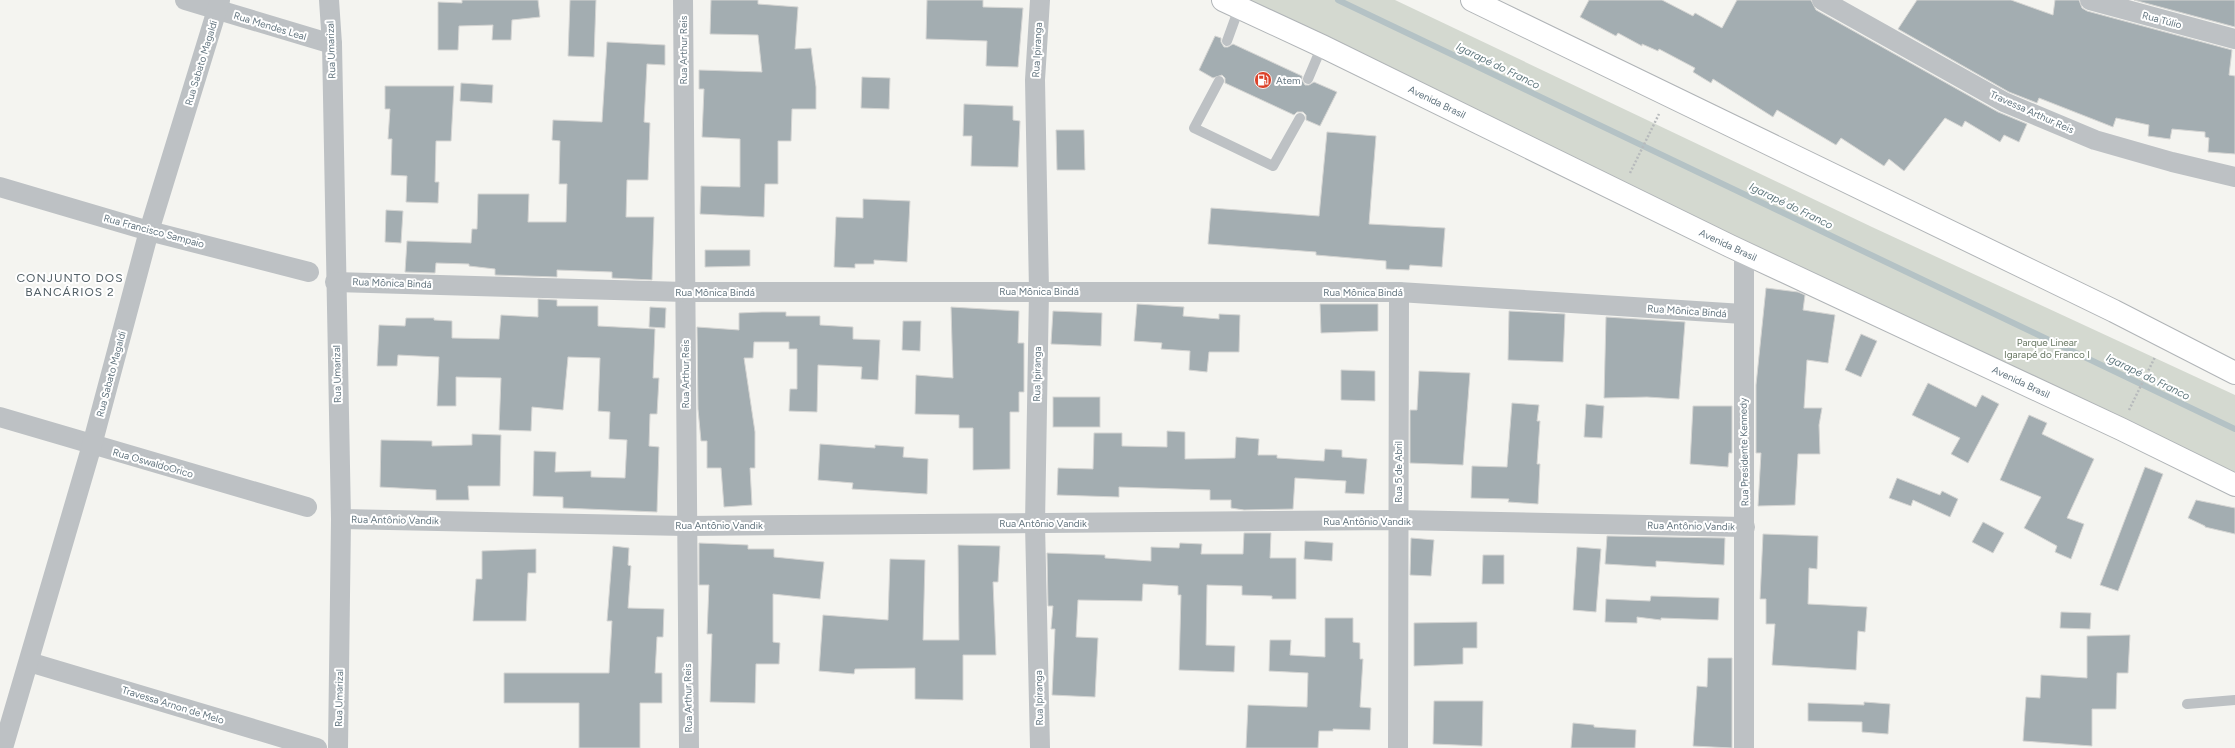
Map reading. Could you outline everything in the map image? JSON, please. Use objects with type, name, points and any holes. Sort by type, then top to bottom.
[{"type":"highway","points":[[1472,0],[2114,311],[2235,372]]},
{"type":"highway","name":"Avenida Brasil","points":[[1231,4],[1322,46],[1744,252],[2121,429],[2235,485]]},
{"type":"street","name":"Rua Mendes Leal","points":[[185,0],[218,5],[332,44]]},
{"type":"street","name":"Rua Umarizal","points":[[329,0],[332,44],[335,282],[341,518],[338,748]]},
{"type":"street","name":"Rua Arthur Reis","points":[[683,0],[686,526],[689,748]]},
{"type":"street","name":"Rua Ipiranga","points":[[1040,0],[1035,80],[1038,291],[1035,524],[1040,748]]},
{"type":"street","name":"Travessa Arthur Reis","points":[[1822,0],[2004,102],[2094,140],[2172,162],[2235,177]]},
{"type":"street","name":"Rua Túlio","points":[[2099,1],[2235,39]]},
{"type":"street","name":"Rua Sabato Magaldi","points":[[3,748],[92,446],[149,231],[218,5]]},
{"type":"street","name":"Rua Francisco Sampaio","points":[[0,187],[149,231],[309,272]]},
{"type":"street","name":"Rua Presidente Kennedy","points":[[1744,252],[1744,748]]},
{"type":"street","name":"Rua Mônica Bindá","points":[[335,282],[685,292],[1399,292],[1743,314]]},
{"type":"street","name":"Rua 5 de Abril","points":[[1398,748],[1397,520],[1399,292]]},
{"type":"street","name":"Rua OswaldoOrico","points":[[0,417],[92,446],[307,507]]},
{"type":"street","name":"Rua Antônio Vandik","points":[[341,518],[686,526],[1397,520],[1745,527]]},
{"type":"street","name":"Travessa Arnon de Melo","points":[[29,662],[317,748]]},
{"type":"lane","points":[[1228,41],[1231,4]]},
{"type":"lane","points":[[1308,79],[1322,46]]},
{"type":"lane","points":[[1219,81],[1194,128],[1273,166],[1300,118]]},
{"type":"lane","points":[[2187,704],[2235,700]]},
{"type":"path","points":[[1631,171],[1658,116]]},
{"type":"path","points":[[2133,400],[2148,368]]},
{"type":"green space","name":"Parque Linear Igarapé do Franco I","points":[[1240,0],[1395,0],[1872,227],[2235,395],[2235,472],[2026,377]]},
{"type":"building","points":[[462,0],[538,0],[540,17],[512,20],[511,40],[492,40],[493,25],[459,26],[458,50],[438,50],[438,2],[462,3]]},
{"type":"building","points":[[570,0],[596,0],[594,57],[568,56]]},
{"type":"building","points":[[711,0],[758,0],[758,4],[798,7],[795,49],[811,48],[816,87],[816,109],[792,109],[791,141],[778,141],[778,184],[765,184],[764,217],[700,214],[701,186],[740,187],[740,139],[702,137],[704,89],[699,89],[699,70],[762,72],[758,35],[710,34]]},
{"type":"building","points":[[927,0],[983,0],[983,7],[1023,8],[1018,67],[986,66],[987,41],[926,39]]},
{"type":"building","points":[[1589,0],[1662,0],[1693,16],[1695,13],[1722,28],[1737,0],[1811,0],[1816,10],[1998,112],[2027,124],[2019,142],[2004,135],[2000,142],[1965,121],[1962,127],[1945,118],[1904,171],[1889,159],[1884,166],[1841,138],[1836,145],[1777,110],[1773,117],[1713,79],[1711,83],[1693,72],[1695,68],[1659,49],[1658,51],[1642,44],[1642,46],[1618,33],[1616,36],[1580,17]]},
{"type":"building","points":[[1917,0],[2011,0],[2053,15],[2055,0],[2079,0],[2082,8],[2087,11],[2232,50],[2229,75],[2235,76],[2235,154],[2208,152],[2209,138],[2205,137],[2205,132],[2172,129],[2170,139],[2148,136],[2149,125],[2116,118],[2113,127],[2039,98],[2037,103],[2009,92],[1898,29]]},
{"type":"building","points":[[2134,0],[2235,0],[2235,27]]},
{"type":"building","name":"Atem","points":[[1215,36],[1221,38],[1221,42],[1224,47],[1228,47],[1233,44],[1302,76],[1302,80],[1305,85],[1309,85],[1314,82],[1337,92],[1320,126],[1306,120],[1306,115],[1303,112],[1297,112],[1294,115],[1225,83],[1225,78],[1222,75],[1213,78],[1199,70]]},
{"type":"building","points":[[607,42],[665,45],[665,65],[647,64],[644,122],[650,123],[648,180],[627,180],[626,217],[654,217],[652,280],[612,278],[612,272],[557,270],[557,277],[495,275],[495,269],[469,266],[469,264],[436,263],[435,273],[405,272],[407,241],[471,243],[472,229],[477,229],[478,194],[529,194],[528,222],[566,222],[567,184],[559,184],[560,141],[552,140],[553,120],[602,122]]},
{"type":"building","points":[[862,77],[890,78],[889,109],[861,108]]},
{"type":"building","points":[[461,83],[493,85],[492,103],[460,101]]},
{"type":"building","points":[[385,86],[454,86],[451,141],[436,141],[435,182],[439,182],[438,203],[406,202],[407,176],[391,175],[392,139],[388,139],[390,109],[385,109]]},
{"type":"building","points":[[964,104],[1013,106],[1013,120],[1020,121],[1018,167],[971,166],[972,136],[963,136]]},
{"type":"building","points":[[1056,130],[1084,130],[1085,170],[1057,170]]},
{"type":"building","points":[[1327,132],[1376,136],[1369,224],[1445,228],[1442,267],[1410,265],[1409,270],[1386,269],[1386,261],[1316,255],[1316,252],[1208,244],[1211,208],[1319,216]]},
{"type":"building","points":[[863,199],[910,201],[907,262],[874,260],[874,264],[855,264],[855,268],[834,267],[836,217],[863,218]]},
{"type":"building","points":[[386,210],[403,211],[401,243],[385,242]]},
{"type":"building","points":[[705,250],[750,250],[750,266],[705,267]]},
{"type":"building","points":[[1766,288],[1798,292],[1805,295],[1803,310],[1835,315],[1828,363],[1807,360],[1804,408],[1822,408],[1819,425],[1820,454],[1798,454],[1795,505],[1758,506],[1761,453],[1756,453],[1756,385]]},
{"type":"building","points":[[538,299],[557,300],[557,306],[598,306],[598,326],[655,329],[653,378],[659,378],[657,414],[650,414],[649,446],[659,447],[657,512],[563,508],[563,497],[533,496],[534,451],[556,452],[555,472],[591,471],[591,477],[625,478],[627,440],[609,439],[610,412],[598,411],[600,358],[568,357],[563,410],[532,407],[531,431],[499,430],[501,378],[456,377],[456,406],[437,406],[439,357],[398,355],[397,366],[377,366],[379,325],[405,326],[406,318],[434,318],[434,320],[452,321],[452,338],[499,339],[501,315],[538,317]]},
{"type":"building","points":[[1137,304],[1184,307],[1183,316],[1219,319],[1219,314],[1240,315],[1239,352],[1209,352],[1207,372],[1189,370],[1190,351],[1161,349],[1162,343],[1134,341]]},
{"type":"building","points":[[1320,304],[1378,304],[1378,331],[1321,333]]},
{"type":"building","points":[[650,307],[666,308],[665,328],[649,327]]},
{"type":"building","points":[[951,307],[1019,311],[1018,343],[1024,343],[1024,392],[1019,392],[1019,412],[1010,412],[1010,469],[973,470],[973,428],[959,428],[959,415],[915,414],[916,375],[953,378]]},
{"type":"building","points":[[1053,311],[1102,313],[1101,346],[1051,344]]},
{"type":"building","points":[[1509,311],[1565,314],[1563,362],[1508,360]]},
{"type":"building","points":[[786,312],[786,316],[820,316],[820,325],[853,327],[853,339],[880,340],[878,380],[861,379],[862,367],[818,365],[817,412],[789,411],[790,389],[797,389],[797,349],[789,349],[789,342],[754,342],[753,358],[744,358],[755,432],[755,468],[750,468],[752,505],[724,507],[721,468],[707,468],[707,441],[701,441],[698,409],[697,327],[739,330],[739,313]]},
{"type":"building","points":[[1606,317],[1685,322],[1679,399],[1647,397],[1604,398]]},
{"type":"building","points":[[903,321],[921,321],[920,351],[902,350]]},
{"type":"building","points":[[1861,334],[1877,341],[1861,377],[1845,370]]},
{"type":"building","points":[[1341,370],[1375,371],[1375,401],[1341,400]]},
{"type":"building","points":[[1419,371],[1470,373],[1463,465],[1410,463],[1410,410],[1417,410]]},
{"type":"building","points":[[1928,383],[1976,407],[1982,395],[1999,404],[1968,463],[1951,454],[1960,438],[1912,415]]},
{"type":"building","points":[[1053,397],[1100,397],[1100,427],[1053,427]]},
{"type":"building","points":[[1512,403],[1539,405],[1537,421],[1540,421],[1537,464],[1540,464],[1538,504],[1508,502],[1509,499],[1471,498],[1472,466],[1507,467]]},
{"type":"building","points":[[1586,404],[1604,406],[1602,438],[1584,437]]},
{"type":"building","points":[[1693,406],[1732,406],[1732,453],[1729,453],[1728,467],[1690,464]]},
{"type":"building","points":[[2029,415],[2047,423],[2042,434],[2094,459],[2067,518],[2084,524],[2071,559],[2055,552],[2057,546],[2024,528],[2041,497],[2000,480]]},
{"type":"building","points":[[1167,431],[1185,432],[1185,459],[1235,458],[1236,437],[1259,439],[1258,455],[1277,455],[1277,458],[1324,461],[1325,449],[1342,450],[1342,457],[1367,459],[1364,494],[1345,493],[1346,481],[1295,478],[1293,509],[1244,510],[1231,508],[1231,500],[1210,500],[1210,490],[1119,487],[1119,497],[1057,495],[1058,468],[1093,469],[1094,433],[1122,433],[1122,446],[1167,447]]},
{"type":"building","points":[[472,434],[501,435],[500,486],[468,486],[469,500],[436,500],[436,490],[380,487],[381,440],[432,441],[432,446],[472,445]]},
{"type":"building","points":[[820,444],[875,448],[875,445],[904,447],[903,457],[928,459],[927,494],[852,489],[853,483],[818,480]]},
{"type":"building","points":[[2145,467],[2163,474],[2118,591],[2100,585]]},
{"type":"building","points":[[1897,478],[1940,495],[1942,491],[1958,499],[1950,517],[1913,500],[1911,506],[1889,498]]},
{"type":"building","points":[[2196,500],[2235,508],[2235,534],[2205,527],[2188,518]]},
{"type":"building","points":[[1983,522],[2004,533],[1993,553],[1972,542]]},
{"type":"building","points":[[1244,533],[1271,533],[1270,558],[1296,558],[1296,599],[1272,599],[1272,596],[1242,595],[1242,586],[1207,585],[1206,645],[1235,646],[1234,672],[1179,670],[1181,595],[1178,595],[1178,586],[1143,584],[1142,601],[1078,600],[1076,637],[1098,638],[1095,697],[1052,695],[1055,629],[1051,629],[1053,606],[1048,606],[1047,553],[1105,555],[1105,558],[1151,561],[1151,547],[1179,548],[1180,543],[1202,544],[1201,554],[1243,554]]},
{"type":"building","points":[[1763,534],[1818,536],[1817,569],[1809,568],[1808,604],[1867,607],[1865,632],[1858,631],[1856,670],[1772,665],[1775,624],[1766,624],[1766,599],[1760,599]]},
{"type":"building","points":[[1607,536],[1725,538],[1724,565],[1656,561],[1656,567],[1605,564]]},
{"type":"building","points":[[1411,538],[1434,540],[1431,576],[1410,575]]},
{"type":"building","points":[[1305,541],[1333,543],[1332,561],[1304,559]]},
{"type":"building","points":[[699,543],[748,545],[748,549],[774,549],[774,557],[824,562],[820,599],[773,594],[773,642],[780,643],[779,664],[756,664],[755,703],[710,702],[712,634],[707,634],[709,585],[699,585]]},
{"type":"building","points":[[958,545],[1000,546],[998,582],[993,582],[996,655],[963,655],[963,700],[915,699],[915,668],[855,669],[854,674],[819,671],[823,615],[888,620],[890,559],[925,560],[923,640],[959,640]]},
{"type":"building","points":[[613,546],[629,548],[628,565],[631,566],[628,608],[664,609],[663,637],[657,637],[655,673],[662,673],[662,703],[640,703],[640,748],[579,748],[579,703],[504,703],[504,673],[609,673],[612,621],[607,621]]},
{"type":"building","points":[[1577,547],[1601,549],[1596,612],[1573,610]]},
{"type":"building","points":[[536,549],[536,573],[528,573],[526,621],[473,621],[476,579],[482,579],[482,551]]},
{"type":"building","points":[[1483,555],[1504,555],[1504,584],[1482,584]]},
{"type":"building","points":[[1651,596],[1719,598],[1718,620],[1661,618],[1661,620],[1637,617],[1637,623],[1605,622],[1606,599],[1650,601]]},
{"type":"building","points":[[2061,612],[2091,613],[2090,629],[2060,628]]},
{"type":"building","points":[[1325,618],[1353,618],[1353,642],[1360,643],[1360,659],[1363,659],[1360,707],[1371,708],[1370,730],[1333,729],[1333,731],[1319,731],[1318,748],[1246,748],[1248,705],[1307,707],[1308,673],[1269,671],[1270,640],[1291,640],[1290,655],[1325,657]]},
{"type":"building","points":[[1477,622],[1477,648],[1463,648],[1463,664],[1414,666],[1414,623]]},
{"type":"building","points":[[2130,635],[2128,673],[2117,673],[2116,709],[2092,709],[2092,746],[2023,741],[2026,697],[2040,698],[2041,675],[2087,678],[2087,636]]},
{"type":"building","points":[[1708,658],[1732,658],[1732,748],[1693,746],[1697,686],[1707,687]]},
{"type":"building","points":[[1434,701],[1483,701],[1482,746],[1433,744]]},
{"type":"building","points":[[1864,702],[1890,704],[1888,734],[1862,732],[1862,722],[1808,721],[1808,703],[1864,705]]},
{"type":"building","points":[[1573,723],[1594,725],[1594,727],[1636,730],[1635,748],[1571,748]]},
{"type":"waterway","name":"Igarapé do Franco","points":[[1338,0],[2235,429]]},
{"type":"place","name":"Atem","points":[[1263,80]]},
{"type":"district","name":"CONJUNTO DOS BANCÁRIOS 2","points":[[70,285]]}]
